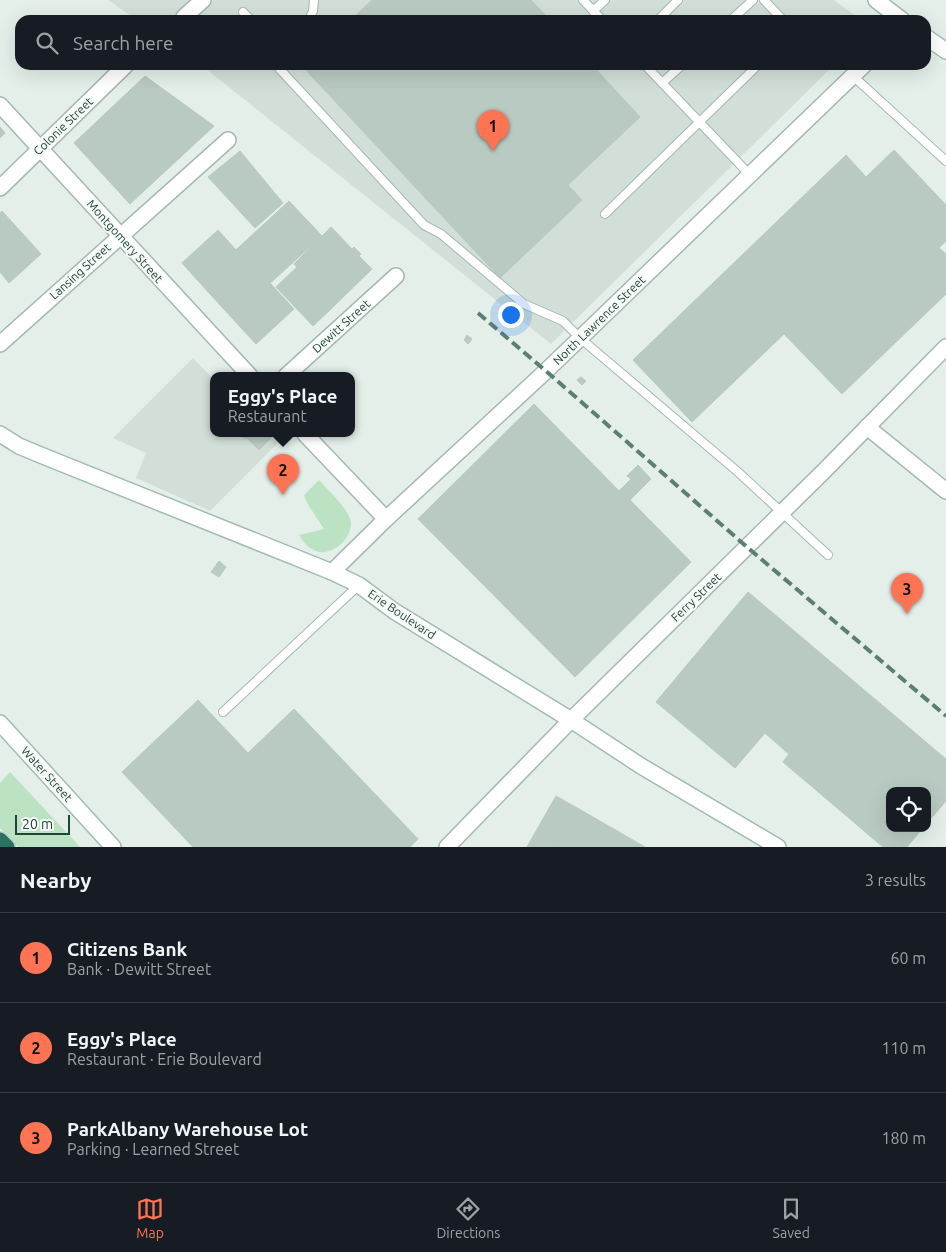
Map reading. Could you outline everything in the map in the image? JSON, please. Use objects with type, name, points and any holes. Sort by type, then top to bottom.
[{"type":"highway","points":[[0,840],[7,847]]},
{"type":"street","points":[[186,15],[203,0]]},
{"type":"street","points":[[876,0],[896,15]]},
{"type":"street","points":[[931,40],[946,51]]},
{"type":"street","name":"Colonie Street","points":[[0,188],[121,70]]},
{"type":"street","name":"North Lawrence Street","points":[[332,572],[580,338],[859,70]]},
{"type":"street","name":"Montgomery Street","points":[[0,105],[246,372]]},
{"type":"street","name":"Lansing Street","points":[[0,344],[228,140]]},
{"type":"street","name":"Dewitt Street","points":[[290,372],[396,276]]},
{"type":"street","name":"Ferry Street","points":[[447,847],[571,720],[782,513],[946,348]]},
{"type":"street","points":[[867,427],[946,491]]},
{"type":"street","name":"Erie Boulevard","points":[[0,434],[19,446],[42,456],[359,584],[394,611],[571,720],[641,766],[778,847]]},
{"type":"street","points":[[308,437],[386,519]]},
{"type":"street","name":"Water Street","points":[[0,723],[114,847]]},
{"type":"lane","points":[[311,15],[314,0]]},
{"type":"lane","points":[[583,0],[597,15]]},
{"type":"lane","points":[[593,11],[605,0]]},
{"type":"lane","points":[[663,15],[678,0]]},
{"type":"lane","points":[[737,15],[753,0]]},
{"type":"lane","points":[[764,0],[778,15]]},
{"type":"lane","points":[[243,12],[246,15]]},
{"type":"lane","points":[[281,70],[424,225],[441,234],[524,304],[563,321],[580,338],[738,472],[828,555]]},
{"type":"lane","points":[[649,70],[750,176]]},
{"type":"lane","points":[[662,84],[677,70]]},
{"type":"lane","points":[[604,214],[753,70]]},
{"type":"lane","points":[[853,76],[946,161]]},
{"type":"lane","points":[[223,712],[359,584]]},
{"type":"shaded area","points":[[108,0],[834,0],[854,15],[130,15]]},
{"type":"shaded area","points":[[207,70],[829,70],[551,344]]},
{"type":"shaded area","points":[[193,358],[210,376],[210,437],[272,437],[278,443],[210,511],[136,478],[146,453],[113,438]]},
{"type":"green space","points":[[319,480],[343,507],[351,523],[347,537],[342,543],[330,551],[323,552],[311,548],[299,535],[324,529],[304,495]]},
{"type":"green space","points":[[10,772],[80,847],[18,847],[0,828],[0,783]]},
{"type":"building","points":[[372,0],[531,0],[545,15],[356,15]]},
{"type":"building","points":[[306,70],[597,70],[640,117],[568,185],[582,200],[500,278]]},
{"type":"building","points":[[145,76],[214,126],[130,204],[74,143]]},
{"type":"building","points":[[0,127],[5,133],[0,138]]},
{"type":"building","points":[[894,150],[946,205],[946,241],[939,248],[946,254],[946,294],[842,394],[784,334],[692,422],[633,360],[846,155],[866,177]]},
{"type":"building","points":[[240,151],[283,203],[255,228],[208,177]]},
{"type":"building","points":[[289,201],[322,236],[232,318],[200,283]]},
{"type":"building","points":[[2,211],[41,254],[9,283],[0,272],[0,213]]},
{"type":"building","points":[[331,227],[352,249],[354,247],[361,254],[359,256],[372,269],[334,306],[294,264]]},
{"type":"building","points":[[218,230],[236,250],[200,283],[182,263]]},
{"type":"building","points":[[297,267],[334,306],[313,326],[276,287]]},
{"type":"building","points":[[270,283],[294,309],[256,344],[232,318]]},
{"type":"building","points":[[467,335],[472,339],[468,344],[464,340]]},
{"type":"building","points":[[581,377],[586,381],[582,385],[577,380]]},
{"type":"building","points":[[534,404],[619,491],[631,479],[627,476],[638,465],[651,479],[630,500],[691,562],[575,677],[418,519]]},
{"type":"building","points":[[243,437],[271,438],[259,450]]},
{"type":"building","points":[[219,561],[226,567],[219,577],[211,572]]},
{"type":"building","points":[[748,592],[946,759],[946,801],[931,818],[931,787],[886,787],[886,832],[920,832],[907,847],[883,847],[783,762],[789,754],[765,733],[735,768],[656,702]]},
{"type":"building","points":[[198,700],[248,753],[294,709],[418,839],[410,847],[193,847],[122,772]]},
{"type":"building","points":[[556,796],[579,809],[557,847],[527,847]]},
{"type":"building","points":[[579,809],[645,847],[557,847]]},
{"type":"railway","points":[[478,313],[747,547],[946,716]]},
{"type":"place","name":"Citizens Bank","points":[[493,151]]},
{"type":"place","name":"Eggy's Place","points":[[283,495]]},
{"type":"place","name":"ParkAlbany Warehouse Lot","points":[[907,614]]}]
